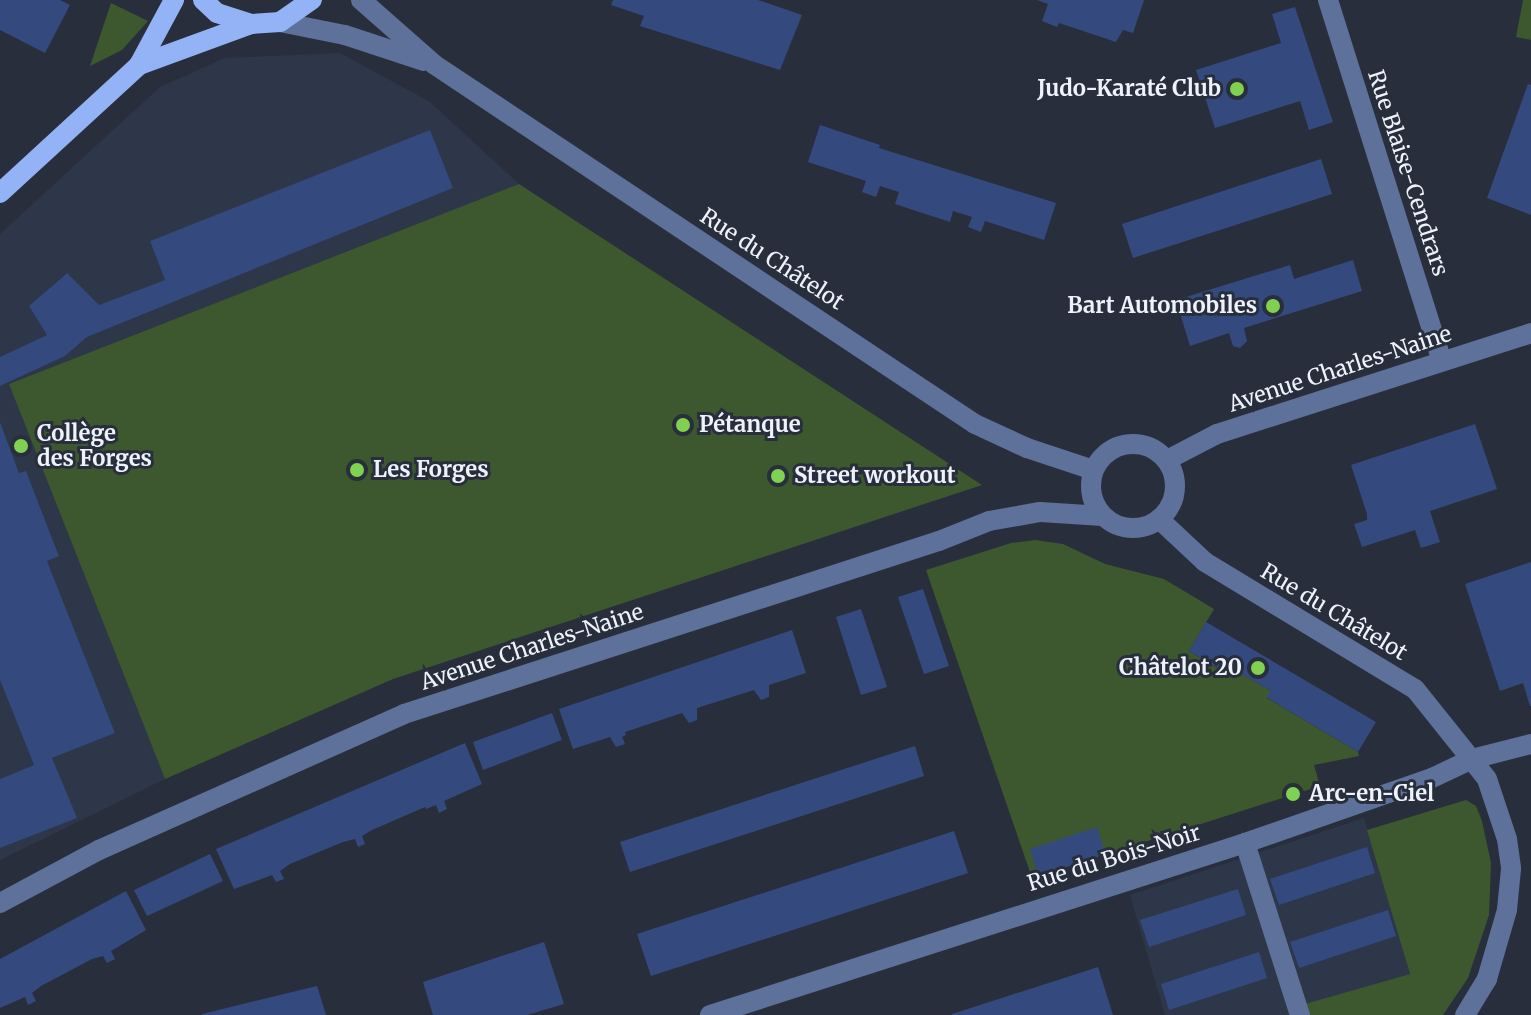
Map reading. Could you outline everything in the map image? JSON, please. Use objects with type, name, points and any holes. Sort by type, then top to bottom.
[{"type":"main road","points":[[0,193],[139,65],[174,0]]},
{"type":"main road","points":[[203,0],[217,13],[251,24]]},
{"type":"main road","points":[[139,65],[251,24],[280,22],[312,0]]},
{"type":"street","name":"Rue du Châtelot","points":[[361,0],[435,65],[975,424],[1027,448],[1093,470]]},
{"type":"street","name":"Rue Blaise-Cendrars","points":[[1328,0],[1442,361]]},
{"type":"street","name":"Rue du Châtelot","points":[[280,22],[345,35],[435,65]]},
{"type":"street","name":"Avenue Charles-Naine","points":[[1167,460],[1217,434],[1531,333]]},
{"type":"street","points":[[1134,443],[1158,451],[1167,460],[1175,485],[1174,498],[1159,519],[1136,528],[1112,523],[1103,516],[1091,494],[1093,470],[1109,450],[1134,443]]},
{"type":"street","name":"Avenue Charles-Naine","points":[[0,903],[99,850],[404,714],[939,541],[989,521],[1040,512],[1103,516]]},
{"type":"street","name":"Rue du Châtelot","points":[[1159,519],[1205,562],[1415,689],[1487,779],[1507,839],[1511,869],[1507,910],[1487,979],[1465,1015]]},
{"type":"street","name":"Rue du Bois-Noir","points":[[710,1015],[1245,843],[1432,778],[1472,759],[1531,744]]},
{"type":"street","points":[[1245,843],[1300,1015]]},
{"type":"shaded area","name":"Collège des Forges","points":[[340,53],[430,102],[519,184],[9,384],[165,779],[0,860],[0,848],[76,818],[52,758],[115,733],[47,561],[59,555],[26,471],[19,473],[0,422],[0,386],[65,356],[87,337],[453,188],[430,130],[150,241],[165,280],[99,305],[66,273],[29,306],[47,335],[0,357],[0,234],[160,87],[225,58]]},
{"type":"shaded area","points":[[0,680],[34,765],[0,779]]},
{"type":"shaded area","points":[[1364,818],[1410,974],[1306,1004],[1309,1015],[1165,1015],[1130,895]]},
{"type":"green space","points":[[1523,0],[1531,0],[1531,40],[1516,37]]},
{"type":"green space","points":[[111,3],[148,21],[122,50],[90,66]]},
{"type":"green space","name":"Les Forges","points":[[519,184],[982,485],[393,679],[165,779],[9,384]]},
{"type":"green space","points":[[1035,540],[1063,544],[1105,564],[1164,579],[1214,609],[1189,651],[1228,675],[1233,669],[1271,691],[1267,698],[1358,752],[1359,756],[1314,765],[1320,786],[1032,878],[926,570],[1011,543]]},
{"type":"green space","points":[[1466,800],[1476,806],[1482,821],[1491,863],[1489,915],[1468,978],[1443,1015],[1309,1015],[1305,1004],[1410,974],[1367,830]]},
{"type":"building","points":[[0,0],[60,0],[70,5],[45,53],[0,30]]},
{"type":"building","points":[[613,0],[758,0],[802,15],[780,70],[640,26],[644,16],[611,5]]},
{"type":"building","points":[[1037,0],[1144,0],[1133,33],[1123,30],[1116,42],[1059,23],[1057,27],[1042,21],[1048,4]]},
{"type":"building","points":[[1295,7],[1333,122],[1309,130],[1300,101],[1215,128],[1196,70],[1281,43],[1272,14]]},
{"type":"building","points":[[1528,84],[1531,85],[1531,215],[1487,198]]},
{"type":"building","points":[[820,125],[880,145],[879,148],[1056,203],[1044,240],[985,221],[981,232],[968,227],[972,217],[953,211],[950,222],[895,204],[899,192],[880,186],[876,197],[862,192],[866,181],[808,162]]},
{"type":"building","points":[[430,130],[453,188],[87,337],[65,356],[0,386],[0,357],[47,335],[29,306],[67,273],[99,305],[165,280],[150,241]]},
{"type":"building","points":[[1321,159],[1332,194],[1133,258],[1122,224]]},
{"type":"building","points":[[1353,260],[1362,291],[1244,328],[1247,341],[1240,348],[1233,346],[1229,333],[1190,346],[1176,300],[1290,265],[1294,279]]},
{"type":"building","points":[[0,422],[19,473],[26,471],[59,556],[47,561],[115,733],[52,758],[77,818],[0,848],[0,779],[34,765],[0,680]]},
{"type":"building","points":[[1475,424],[1497,489],[1430,511],[1440,542],[1421,548],[1415,530],[1362,547],[1354,524],[1367,520],[1367,514],[1351,465]]},
{"type":"building","points":[[1531,562],[1530,706],[1523,683],[1500,691],[1465,584]]},
{"type":"building","points":[[923,589],[949,666],[924,674],[898,597]]},
{"type":"building","points":[[861,609],[887,687],[861,695],[836,617]]},
{"type":"building","points":[[1206,622],[1376,722],[1358,752],[1266,697],[1271,691],[1233,669],[1229,675],[1189,651]]},
{"type":"building","points":[[792,630],[806,673],[769,685],[769,697],[761,700],[754,690],[697,708],[697,720],[689,723],[682,713],[625,732],[626,735],[622,737],[625,744],[616,747],[610,737],[573,749],[559,709]]},
{"type":"building","points":[[552,713],[562,740],[483,770],[473,742]]},
{"type":"building","points":[[465,743],[482,784],[444,801],[447,809],[439,813],[436,805],[425,807],[372,830],[362,836],[365,844],[358,847],[355,839],[343,842],[290,864],[280,871],[284,879],[276,882],[272,875],[234,889],[216,849]]},
{"type":"building","points":[[915,746],[924,776],[630,872],[620,842]]},
{"type":"building","points":[[1097,827],[1105,854],[1038,876],[1030,849]]},
{"type":"building","points":[[954,831],[968,873],[651,976],[637,934]]},
{"type":"building","points":[[1367,847],[1375,873],[1279,905],[1270,879]]},
{"type":"building","points":[[210,854],[223,881],[147,916],[134,890]]},
{"type":"building","points":[[1238,889],[1246,915],[1149,947],[1140,920]]},
{"type":"building","points":[[126,891],[146,930],[111,951],[115,959],[107,963],[103,956],[92,959],[41,986],[32,993],[36,1001],[28,1005],[25,997],[0,1008],[0,959]]},
{"type":"building","points":[[1388,910],[1396,936],[1299,968],[1290,942]]},
{"type":"building","points":[[544,942],[564,1004],[527,1015],[433,1015],[423,982]]},
{"type":"building","points":[[1259,952],[1267,978],[1169,1010],[1161,984]]},
{"type":"building","points":[[1098,967],[1113,1015],[952,1015],[952,1014]]},
{"type":"building","points":[[317,986],[326,1015],[202,1015],[202,1014]]},
{"type":"place","name":"Judo-Karaté Club","points":[[1237,89]]},
{"type":"place","name":"Bart Automobiles","points":[[1273,306]]},
{"type":"place","name":"Pétanque","points":[[683,425]]},
{"type":"place","name":"Collège des Forges","points":[[21,446]]},
{"type":"place","name":"Les Forges","points":[[357,470]]},
{"type":"place","name":"Street workout","points":[[778,476]]},
{"type":"place","name":"Châtelot 20","points":[[1258,668]]},
{"type":"place","name":"Arc-en-Ciel","points":[[1293,794]]}]
